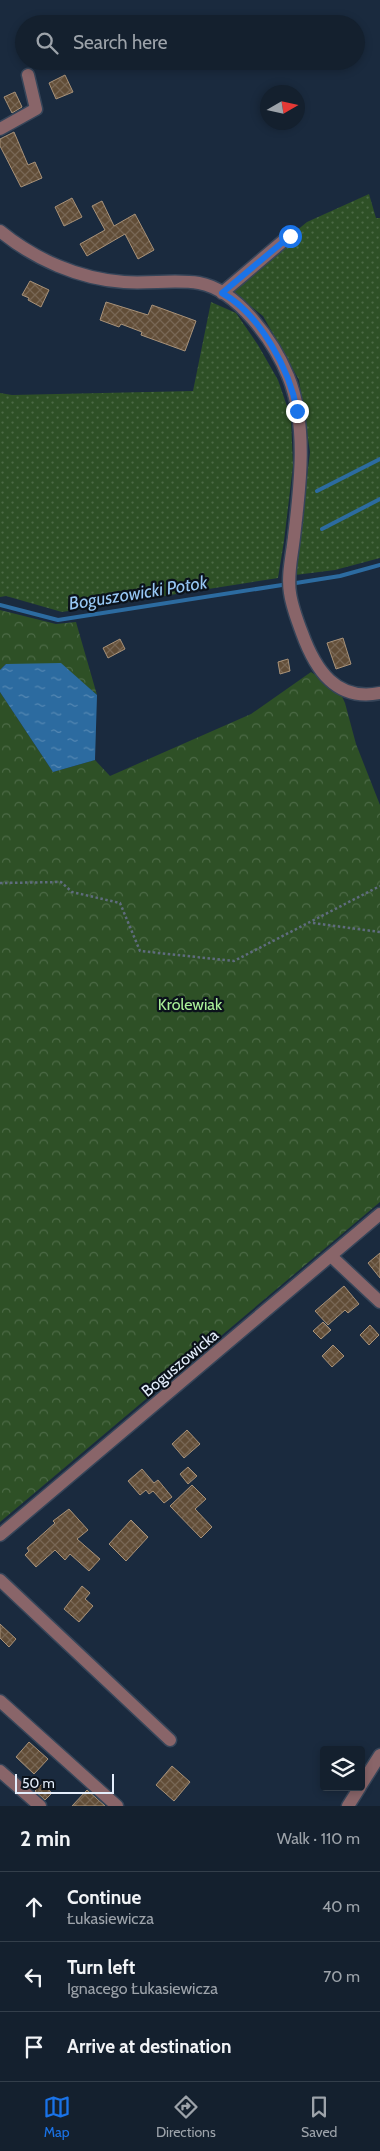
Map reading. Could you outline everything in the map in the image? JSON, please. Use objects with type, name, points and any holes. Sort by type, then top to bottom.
[{"type":"street","points":[[0,129],[36,109],[28,75]]},
{"type":"street","points":[[0,231],[29,252],[82,274],[124,282],[200,283],[222,293],[244,311],[267,338],[283,364],[293,390],[297,411],[300,450],[289,582],[293,609],[308,651],[323,674],[342,689],[364,695],[380,693]]},
{"type":"street","points":[[222,293],[290,236]]},
{"type":"street","name":"Boguszowicka","points":[[0,1535],[380,1214]]},
{"type":"street","points":[[330,1256],[380,1302]]},
{"type":"street","points":[[0,1580],[170,1740]]},
{"type":"street","points":[[0,1701],[117,1806]]},
{"type":"street","points":[[365,1778],[380,1755]]},
{"type":"street","points":[[0,1771],[40,1806]]},
{"type":"street","points":[[348,1806],[357,1791]]},
{"type":"path","points":[[0,883],[61,882],[72,892],[120,903],[140,951],[234,961],[312,923],[380,886]]},
{"type":"path","points":[[312,923],[380,932]]},
{"type":"green space","points":[[369,194],[376,218],[380,218],[380,558],[335,570],[295,575],[310,452],[299,380],[263,316],[227,288],[307,222]]},
{"type":"green space","points":[[211,302],[236,313],[258,345],[278,380],[291,418],[293,466],[278,578],[62,612],[6,596],[0,597],[0,393],[12,395],[193,391]]},
{"type":"green space","points":[[0,610],[56,624],[76,622],[97,695],[61,664],[6,664],[0,670]]},
{"type":"green space","name":"Królewiak","points":[[311,672],[339,690],[345,703],[356,744],[380,805],[380,1202],[0,1522],[0,692],[53,772],[95,760],[110,776],[251,714]]},
{"type":"water","points":[[61,663],[97,695],[95,760],[53,772],[0,692],[0,670],[6,664]]},
{"type":"building","points":[[65,75],[73,92],[56,99],[49,83]]},
{"type":"building","points":[[15,92],[22,107],[12,113],[4,97]]},
{"type":"building","points":[[14,132],[28,165],[35,162],[42,178],[21,187],[0,146],[0,139]]},
{"type":"building","points":[[72,198],[82,217],[64,226],[55,207]]},
{"type":"building","points":[[102,201],[114,226],[135,214],[154,250],[138,259],[125,234],[87,256],[80,244],[105,230],[92,206]]},
{"type":"building","points":[[30,281],[49,290],[41,307],[22,295]]},
{"type":"building","points":[[106,302],[148,315],[152,305],[196,321],[185,351],[141,335],[142,332],[121,324],[119,327],[100,320]]},
{"type":"building","points":[[343,638],[351,664],[336,669],[327,643]]},
{"type":"building","points":[[120,639],[125,649],[108,658],[103,648]]},
{"type":"building","points":[[288,659],[290,671],[280,674],[278,662]]},
{"type":"building","points":[[380,1253],[380,1278],[368,1263]]},
{"type":"building","points":[[344,1286],[359,1304],[348,1313],[345,1310],[328,1325],[315,1311]]},
{"type":"building","points":[[323,1322],[331,1330],[321,1339],[313,1331]]},
{"type":"building","points":[[370,1325],[379,1335],[369,1345],[360,1335]]},
{"type":"building","points":[[333,1345],[344,1356],[332,1367],[322,1356]]},
{"type":"building","points":[[187,1430],[200,1444],[184,1458],[172,1444]]},
{"type":"building","points":[[188,1467],[197,1476],[188,1484],[180,1474]]},
{"type":"building","points":[[142,1469],[154,1483],[158,1480],[172,1497],[164,1503],[153,1491],[149,1494],[146,1490],[140,1495],[128,1481]]},
{"type":"building","points":[[192,1485],[206,1499],[195,1509],[212,1527],[201,1538],[170,1506]]},
{"type":"building","points":[[69,1509],[88,1530],[77,1539],[100,1559],[89,1571],[70,1554],[65,1560],[55,1550],[36,1567],[25,1555],[29,1551],[27,1548],[55,1523],[53,1521]]},
{"type":"building","points":[[131,1520],[148,1537],[126,1561],[109,1544]]},
{"type":"building","points":[[82,1586],[90,1593],[85,1599],[93,1606],[79,1622],[64,1609]]},
{"type":"building","points":[[0,1624],[16,1639],[9,1647],[0,1638]]},
{"type":"building","points":[[29,1742],[48,1759],[34,1774],[16,1757]]},
{"type":"building","points":[[172,1766],[190,1782],[174,1801],[156,1785]]},
{"type":"building","points":[[42,1784],[52,1793],[45,1800],[35,1791]]},
{"type":"building","points":[[87,1790],[105,1806],[72,1806]]},
{"type":"waterway","points":[[317,491],[380,459]]},
{"type":"waterway","points":[[322,529],[380,499]]},
{"type":"waterway","name":"Boguszowicki Potok","points":[[296,583],[340,576],[380,565]]},
{"type":"waterway","name":"Boguszowicki Potok","points":[[0,605],[58,620],[282,585]]},
{"type":"route","points":[[290,236],[222,293],[234,301],[255,323],[276,352],[289,378],[297,411]]}]
